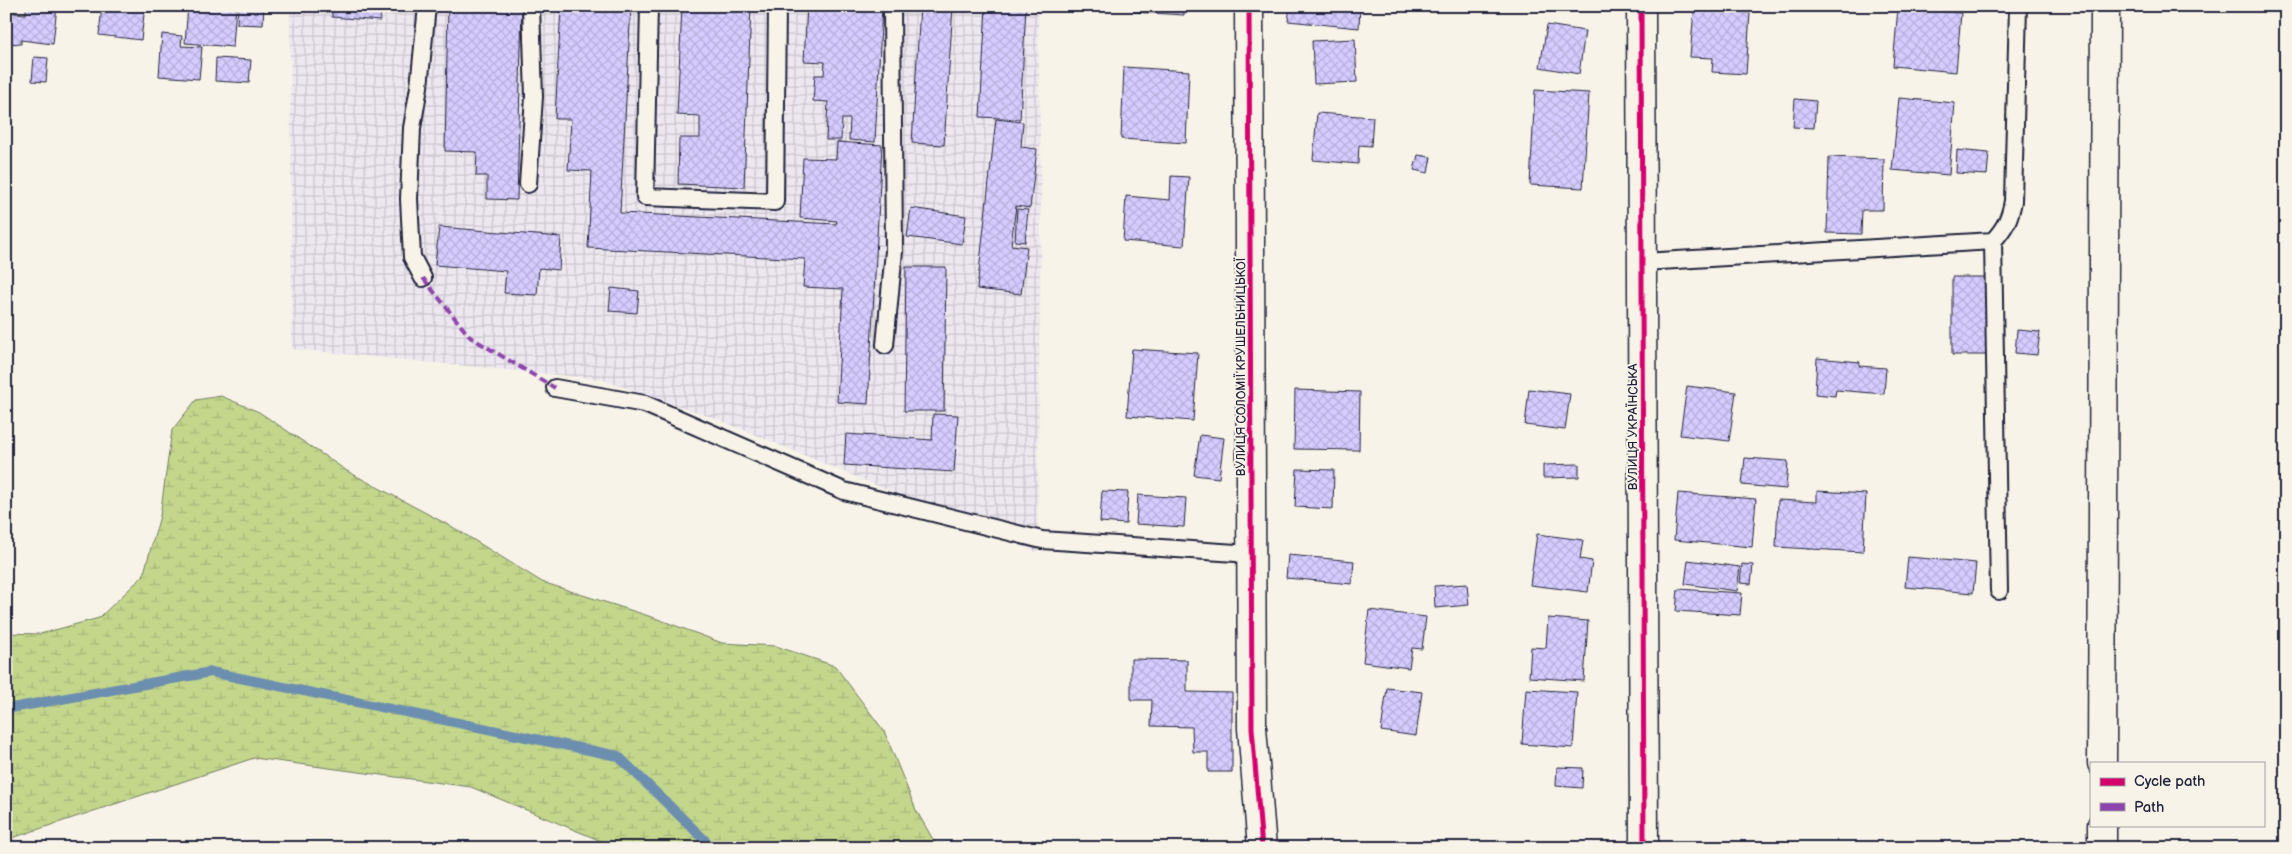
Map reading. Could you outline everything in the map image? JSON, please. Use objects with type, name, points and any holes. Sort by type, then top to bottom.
[{"type":"street","name":"ВУЛИЦЯ СОЛОМІЇ КРУШЕЛЬНИЦЬКОЇ","points":[[1249,6],[1252,728],[1262,848]]},
{"type":"street","name":"ВУЛИЦЯ УКРАЇНСЬКА","points":[[1641,6],[1644,848]]},
{"type":"street","points":[[2102,762],[2105,6]]},
{"type":"street","points":[[2102,826],[2102,848]]},
{"type":"lane","points":[[422,278],[412,257],[409,199],[412,128],[419,87],[427,6]]},
{"type":"lane","points":[[528,184],[534,97],[531,6]]},
{"type":"lane","points":[[649,6],[645,198],[775,202],[776,6]]},
{"type":"lane","points":[[885,346],[894,251],[892,6]]},
{"type":"lane","points":[[1643,262],[1992,240],[2004,229],[2011,215],[2014,201],[2018,6]]},
{"type":"lane","points":[[1992,240],[1999,591]]},
{"type":"lane","points":[[555,388],[645,404],[844,491],[1042,540],[1251,554]]},
{"type":"shaded area","points":[[290,6],[1038,6],[1041,194],[1037,552],[717,419],[600,379],[292,349]]},
{"type":"green space","points":[[221,396],[259,412],[347,471],[456,529],[542,582],[655,618],[722,643],[776,646],[835,666],[884,731],[916,810],[938,848],[618,848],[471,787],[254,758],[6,840],[6,633],[40,634],[99,618],[143,576],[160,516],[172,430],[196,400]]},
{"type":"building","points":[[26,6],[57,6],[53,44],[21,40],[21,44],[6,43],[6,12],[26,14]]},
{"type":"building","points":[[102,6],[145,6],[141,40],[99,35]]},
{"type":"building","points":[[188,6],[236,6],[233,47],[185,43]]},
{"type":"building","points":[[238,6],[264,6],[263,25],[237,24]]},
{"type":"building","points":[[332,6],[381,6],[380,21],[332,17]]},
{"type":"building","points":[[448,6],[522,6],[517,200],[487,199],[487,176],[476,176],[477,152],[445,151]]},
{"type":"building","points":[[561,6],[631,6],[620,213],[836,224],[837,221],[800,218],[803,158],[836,159],[837,142],[882,145],[868,404],[837,402],[843,289],[803,287],[805,259],[588,248],[592,171],[568,170],[571,119],[555,119]]},
{"type":"building","points":[[682,6],[751,6],[744,187],[678,184],[679,138],[700,138],[700,116],[677,115]]},
{"type":"building","points":[[807,6],[882,6],[875,142],[849,140],[850,119],[842,119],[841,140],[826,140],[828,102],[813,101],[815,75],[824,75],[825,62],[804,61]]},
{"type":"building","points":[[920,6],[953,6],[944,145],[912,143]]},
{"type":"building","points":[[986,6],[1026,6],[1020,119],[980,117]]},
{"type":"building","points":[[1134,6],[1184,6],[1184,15],[1134,12]]},
{"type":"building","points":[[1290,6],[1360,6],[1359,28],[1288,21]]},
{"type":"building","points":[[1898,7],[1961,13],[1956,72],[1893,66]]},
{"type":"building","points":[[1694,10],[1750,13],[1746,74],[1712,72],[1713,58],[1690,57]]},
{"type":"building","points":[[1547,25],[1585,31],[1579,74],[1540,67]]},
{"type":"building","points":[[162,34],[182,36],[181,46],[202,47],[199,79],[159,76]]},
{"type":"building","points":[[1355,39],[1357,82],[1314,84],[1312,41]]},
{"type":"building","points":[[34,57],[48,58],[46,82],[32,81]]},
{"type":"building","points":[[216,58],[251,60],[249,83],[215,81]]},
{"type":"building","points":[[1124,67],[1189,71],[1186,143],[1121,139]]},
{"type":"building","points":[[1535,90],[1589,93],[1583,188],[1530,185]]},
{"type":"building","points":[[1899,98],[1955,103],[1949,175],[1892,170]]},
{"type":"building","points":[[1795,99],[1816,101],[1814,128],[1793,127]]},
{"type":"building","points":[[1317,113],[1373,117],[1371,146],[1359,145],[1358,164],[1313,160]]},
{"type":"building","points":[[996,119],[1023,122],[1021,147],[1037,149],[1030,208],[1016,206],[1011,245],[1027,247],[1021,294],[977,289]]},
{"type":"building","points":[[1957,150],[1989,153],[1987,175],[1956,173]]},
{"type":"building","points":[[1418,155],[1431,157],[1428,173],[1414,170]]},
{"type":"building","points":[[1829,157],[1884,159],[1883,210],[1862,210],[1861,234],[1827,233]]},
{"type":"building","points":[[1171,176],[1189,177],[1184,246],[1123,241],[1126,196],[1170,200]]},
{"type":"building","points":[[911,208],[966,216],[962,244],[907,237]]},
{"type":"building","points":[[1017,209],[1028,210],[1025,242],[1015,241]]},
{"type":"building","points":[[439,227],[561,237],[559,270],[539,268],[537,295],[504,293],[506,271],[435,265]]},
{"type":"building","points":[[906,267],[946,267],[944,411],[904,411]]},
{"type":"building","points":[[1952,277],[1988,277],[1987,355],[1952,355]]},
{"type":"building","points":[[611,288],[639,291],[637,313],[609,311]]},
{"type":"building","points":[[2017,330],[2040,332],[2037,355],[2015,353]]},
{"type":"building","points":[[1132,349],[1198,353],[1193,421],[1127,416]]},
{"type":"building","points":[[1817,358],[1860,362],[1859,366],[1886,368],[1884,394],[1836,390],[1835,396],[1815,394]]},
{"type":"building","points":[[1687,386],[1736,392],[1729,441],[1680,435]]},
{"type":"building","points":[[1529,389],[1570,394],[1565,430],[1525,425]]},
{"type":"building","points":[[1295,390],[1360,392],[1359,450],[1294,449]]},
{"type":"building","points":[[933,414],[958,415],[954,472],[844,465],[846,434],[932,440]]},
{"type":"building","points":[[1200,435],[1224,438],[1219,478],[1194,475]]},
{"type":"building","points":[[1745,458],[1788,461],[1786,489],[1742,485]]},
{"type":"building","points":[[1579,464],[1579,477],[1543,478],[1543,465]]},
{"type":"building","points":[[1297,469],[1334,470],[1333,509],[1295,507]]},
{"type":"building","points":[[1102,491],[1128,492],[1126,524],[1100,522]]},
{"type":"building","points":[[1817,491],[1866,494],[1863,552],[1776,547],[1778,500],[1817,502]]},
{"type":"building","points":[[1678,493],[1756,499],[1752,547],[1674,540]]},
{"type":"building","points":[[1138,495],[1186,498],[1184,527],[1136,524]]},
{"type":"building","points":[[1537,534],[1583,540],[1580,559],[1592,561],[1588,592],[1530,585]]},
{"type":"building","points":[[1288,555],[1354,561],[1352,584],[1286,578]]},
{"type":"building","points":[[1908,557],[1976,563],[1973,593],[1905,587]]},
{"type":"building","points":[[1688,560],[1740,567],[1737,591],[1685,584]]},
{"type":"building","points":[[1742,564],[1753,565],[1751,584],[1740,583]]},
{"type":"building","points":[[1467,584],[1469,605],[1435,608],[1434,586]]},
{"type":"building","points":[[1678,589],[1742,593],[1740,615],[1676,611]]},
{"type":"building","points":[[1369,610],[1426,617],[1422,649],[1412,648],[1409,668],[1363,662]]},
{"type":"building","points":[[1548,618],[1588,621],[1584,681],[1529,677],[1531,647],[1546,648]]},
{"type":"building","points":[[1131,659],[1187,660],[1187,692],[1232,693],[1232,772],[1208,772],[1208,752],[1193,752],[1192,727],[1151,726],[1152,700],[1131,700]]},
{"type":"building","points":[[1387,688],[1422,692],[1416,736],[1381,731]]},
{"type":"building","points":[[1526,689],[1577,692],[1573,748],[1522,744]]},
{"type":"building","points":[[1557,767],[1583,768],[1582,788],[1556,786]]},
{"type":"waterway","points":[[6,709],[211,672],[618,756],[713,848]]},
{"type":"marked path","points":[[423,278],[470,337],[555,388]]},
{"type":"cycle path","points":[[1249,6],[1252,728],[1262,848]]},
{"type":"cycle path","points":[[1641,6],[1644,848]]}]
